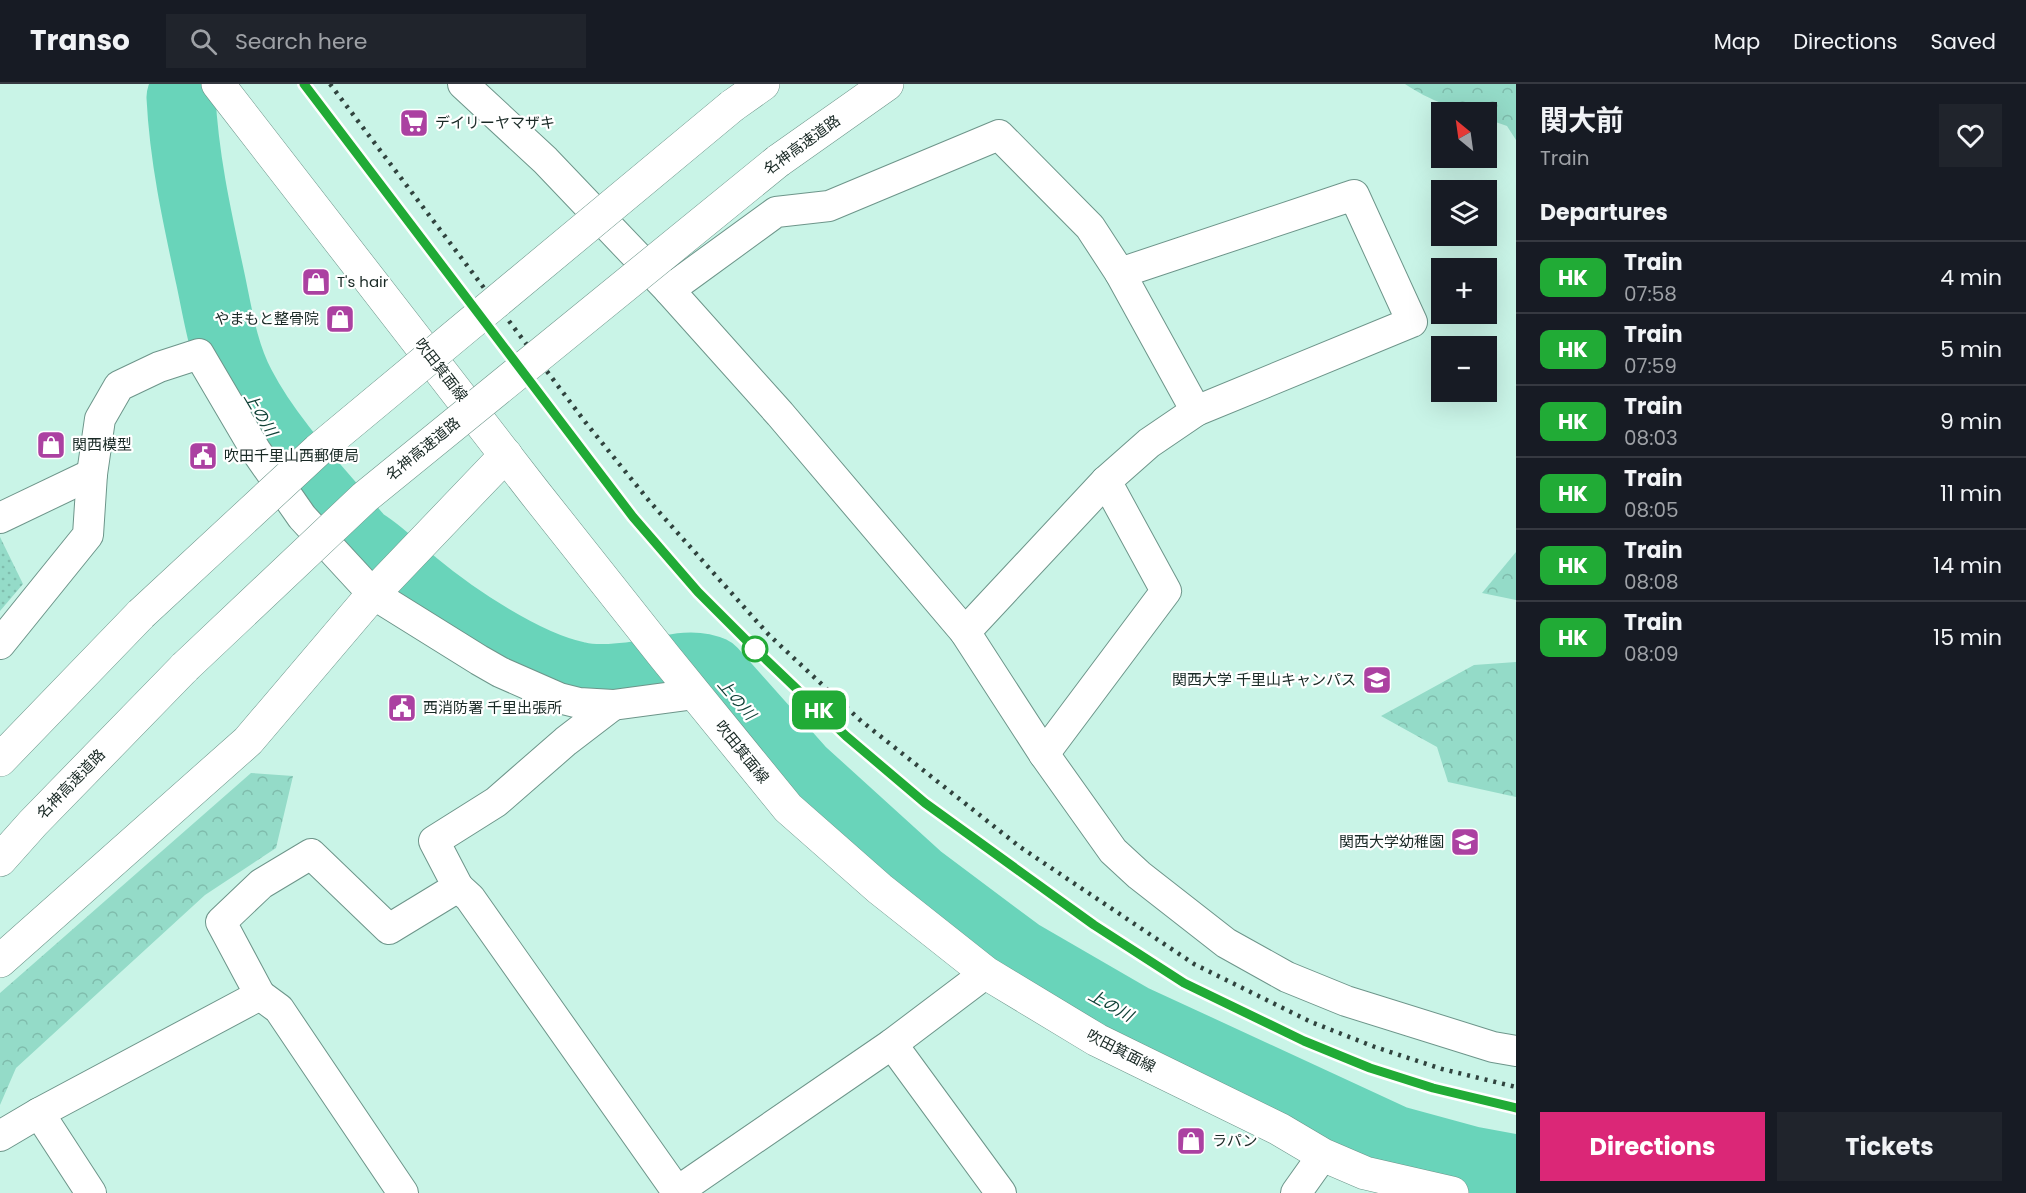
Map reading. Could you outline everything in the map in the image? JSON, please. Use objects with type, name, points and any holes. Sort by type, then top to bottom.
[{"type":"main road","name":"吹田箕面線","points":[[218,84],[665,657],[788,808],[880,889],[986,974],[1097,1040],[1279,1129],[1323,1155],[1365,1173],[1452,1193]]},
{"type":"main road","points":[[0,760],[141,614],[318,450],[732,106],[763,84]]},
{"type":"main road","name":"名神高速道路","points":[[0,860],[185,667],[365,497],[778,161],[886,84]]},
{"type":"main road","points":[[0,961],[248,741],[380,588],[506,455]]},
{"type":"street","points":[[463,84],[545,160],[669,290],[780,414],[965,632],[1044,754],[1113,851],[1226,943],[1287,977],[1346,1001],[1493,1047],[1516,1051]]},
{"type":"street","points":[[669,290],[776,212],[829,206],[999,135],[1090,227],[1120,273],[1196,411]]},
{"type":"street","points":[[965,632],[1106,482],[1149,443],[1196,411],[1412,322],[1354,195],[1120,273]]},
{"type":"street","points":[[0,644],[88,535],[99,419],[119,386],[159,367],[199,354],[256,451],[302,517],[380,588],[479,660],[559,698],[579,703],[613,705],[691,689]]},
{"type":"street","points":[[0,518],[92,474]]},
{"type":"street","points":[[1044,754],[1166,591],[1106,482]]},
{"type":"street","points":[[613,705],[566,741],[496,802],[434,841],[458,887],[470,898],[677,1192],[892,1044],[986,974]]},
{"type":"street","points":[[403,1193],[279,1009],[260,995],[221,922],[261,884],[311,854],[389,929],[458,887]]},
{"type":"street","points":[[0,1136],[260,995]]},
{"type":"street","points":[[892,1044],[1001,1193]]},
{"type":"street","points":[[39,1113],[91,1193]]},
{"type":"street","points":[[1296,1193],[1323,1155]]},
{"type":"green space","points":[[1405,84],[1516,84],[1516,140],[1507,126],[1497,122],[1497,102],[1440,102]]},
{"type":"green space","points":[[0,537],[23,584],[0,611]]},
{"type":"green space","points":[[1516,552],[1516,600],[1482,593]]},
{"type":"green space","points":[[1516,662],[1516,797],[1448,782],[1437,747],[1381,716],[1474,665]]},
{"type":"green space","points":[[251,773],[293,776],[276,848],[205,895],[16,1068],[0,1105],[0,993]]},
{"type":"waterway","name":"上の川","points":[[181,97],[188,165],[200,232],[222,333],[241,386],[281,447],[361,541],[414,584],[491,639],[535,662],[577,676],[617,678],[686,667],[712,671],[801,771],[920,879],[1019,953],[1133,1019],[1395,1140],[1472,1161],[1516,1169]]},
{"type":"railway","points":[[304,84],[633,517],[698,592],[756,650],[846,736],[925,803],[1094,925],[1184,983],[1304,1041],[1370,1068],[1433,1088],[1516,1108]]},
{"type":"railway","points":[[330,84],[586,423],[650,502],[769,635],[860,720],[1020,847],[1194,964],[1311,1022],[1375,1047],[1442,1069],[1516,1087]]},
{"type":"train","name":"HK","points":[[304,84],[633,517],[698,592],[756,650],[846,736],[925,803],[1094,925],[1184,983],[1304,1041],[1370,1068],[1433,1088],[1516,1108]]},
{"type":"place","name":"デイリーヤマザキ","points":[[414,123]]},
{"type":"place","name":"T's hair","points":[[316,282]]},
{"type":"place","name":"やまもと整骨院","points":[[340,319]]},
{"type":"place","name":"関西模型","points":[[51,445]]},
{"type":"place","name":"吹田千里山西郵便局","points":[[203,456]]},
{"type":"place","name":"関西大学 千里山キャンパス","points":[[1377,680]]},
{"type":"place","name":"西消防署 千里出張所","points":[[402,708]]},
{"type":"place","name":"関西大学幼稚園","points":[[1465,842]]},
{"type":"place","name":"ラパン","points":[[1191,1141]]}]
